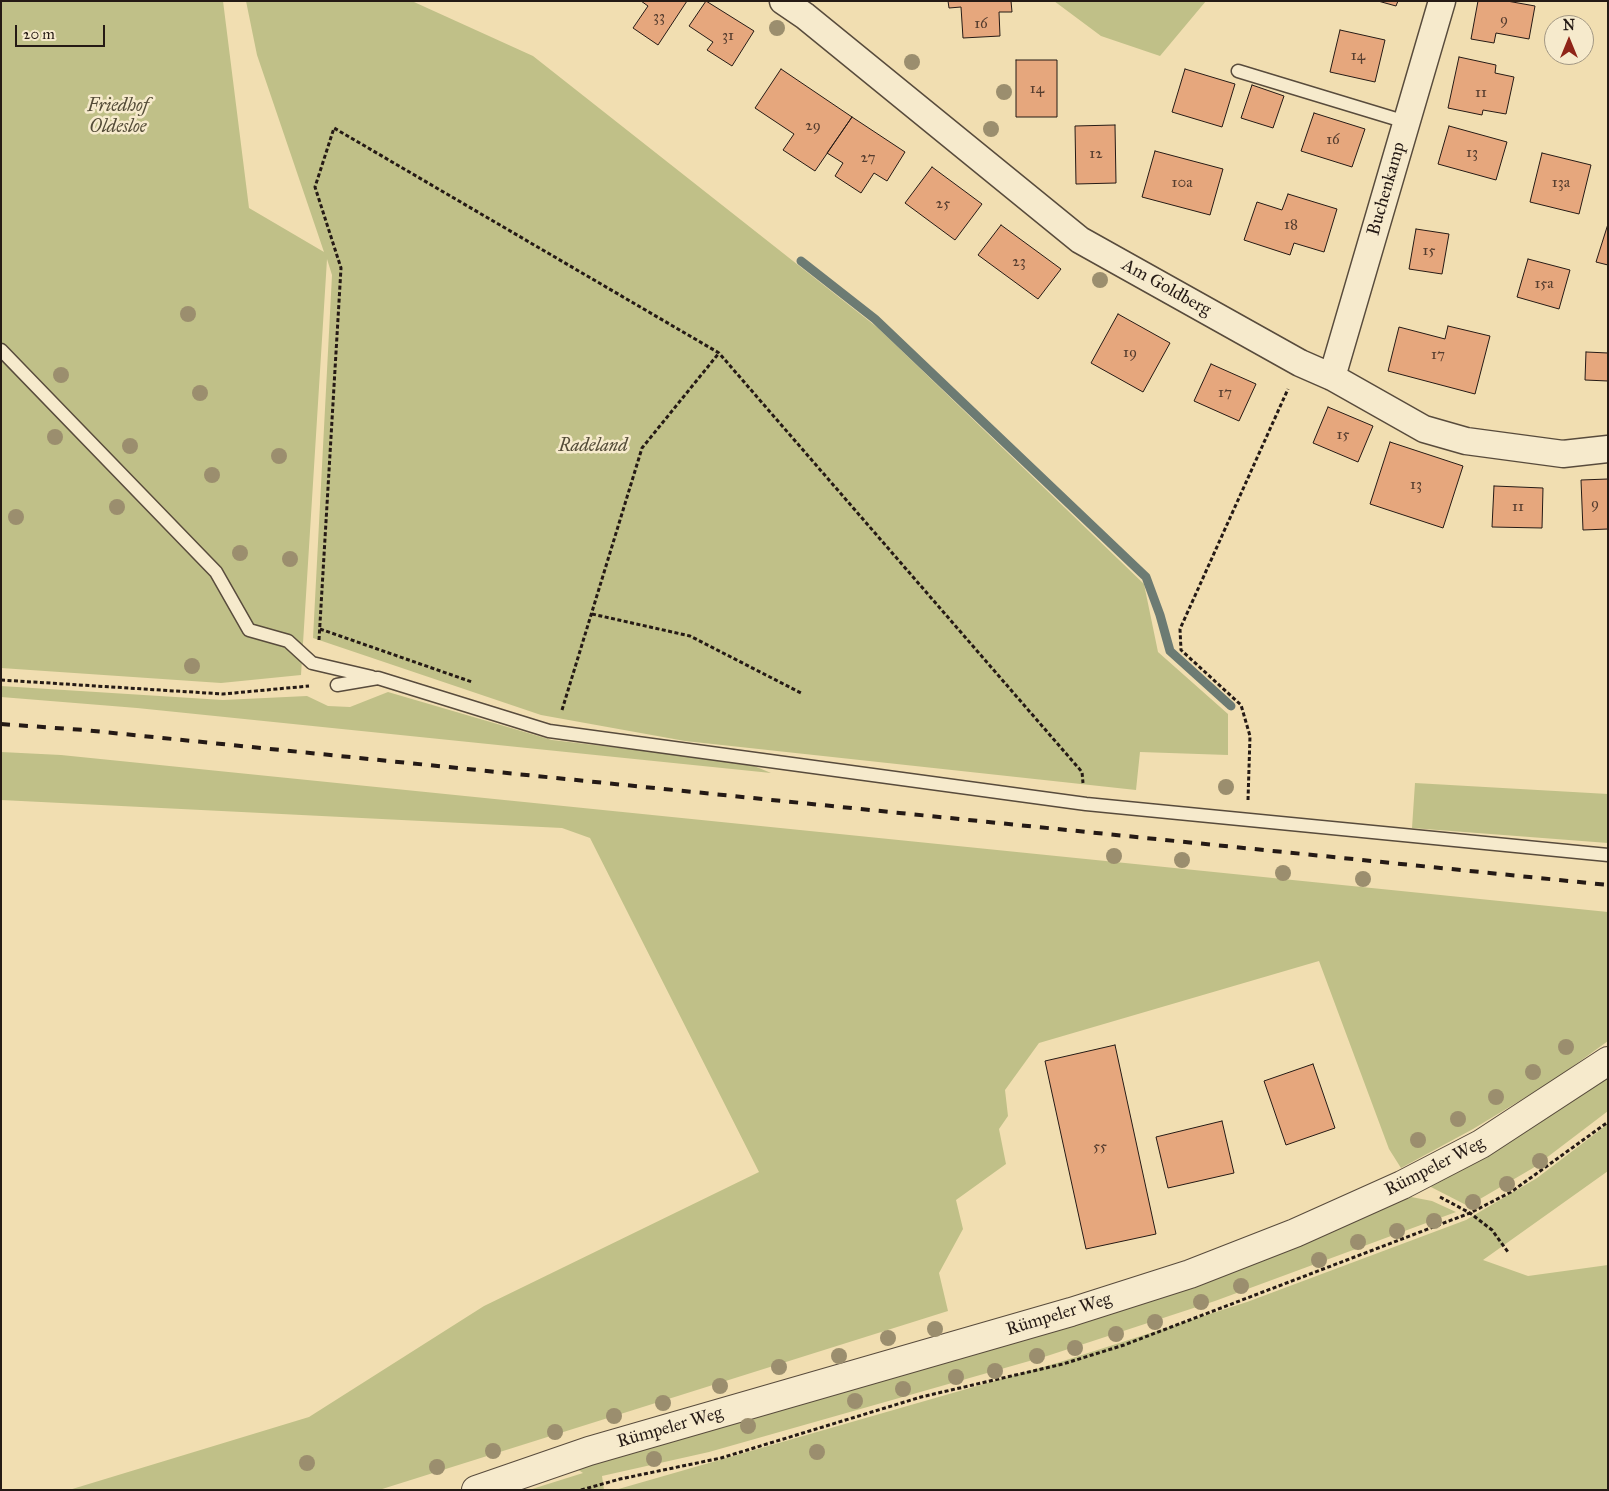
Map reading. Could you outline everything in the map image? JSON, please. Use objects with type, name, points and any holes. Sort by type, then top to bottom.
[{"type":"street","name":"Am Goldberg","points":[[783,1],[807,9],[1080,240],[1300,363],[1332,377],[1424,429],[1466,441],[1563,454],[1608,449]]},
{"type":"street","name":"Buchenkamp","points":[[1332,377],[1442,1]]},
{"type":"street","name":"Rümpeler Weg","points":[[476,1490],[589,1451],[1062,1315],[1190,1274],[1295,1233],[1402,1185],[1481,1144],[1608,1061]]},
{"type":"lane","points":[[1238,71],[1406,122]]},
{"type":"lane","points":[[1,350],[216,572],[249,630],[288,641],[312,663],[378,678],[549,731],[1086,804],[1608,855]]},
{"type":"lane","points":[[337,686],[378,678]]},
{"type":"path","points":[[325,666],[318,655],[341,268],[315,187],[334,128],[718,353],[1082,772],[1086,804]]},
{"type":"path","points":[[554,708],[562,710],[642,448],[718,353]]},
{"type":"path","points":[[1247,820],[1250,736],[1241,705],[1181,650],[1180,629],[1300,363]]},
{"type":"path","points":[[592,614],[690,636],[803,694]]},
{"type":"path","points":[[320,629],[474,683]]},
{"type":"path","points":[[1,680],[223,694],[290,687],[337,686]]},
{"type":"path","points":[[581,1490],[620,1479],[721,1458],[921,1397],[1063,1364],[1124,1345],[1470,1213],[1511,1192],[1608,1122]]},
{"type":"path","points":[[1402,1185],[1446,1199],[1470,1213],[1492,1230],[1508,1252]]},
{"type":"green space","name":"Radeland","points":[[1,1],[223,1],[249,208],[324,252],[257,55],[246,1],[414,2],[533,56],[878,328],[1144,584],[1158,652],[1228,714],[1228,755],[1140,752],[1136,790],[685,741],[541,715],[313,638],[332,275],[327,259],[301,675],[221,683],[1,668]]},
{"type":"green space","points":[[1054,1],[1206,1],[1160,56],[1101,36]]},
{"type":"green space","points":[[1,686],[223,700],[307,696],[328,706],[350,707],[388,692],[552,740],[747,763],[771,773],[137,708],[1,697]]},
{"type":"green space","points":[[1,752],[61,755],[1608,912],[1608,1041],[1554,1080],[1473,1129],[1401,1168],[1389,1149],[1319,961],[1039,1043],[1005,1090],[1008,1116],[999,1129],[1006,1164],[956,1200],[963,1229],[939,1273],[948,1311],[379,1490],[69,1490],[309,1417],[484,1306],[759,1172],[590,838],[562,828],[1,800]]},
{"type":"green space","points":[[1415,783],[1608,794],[1608,843],[1412,828]]},
{"type":"green space","points":[[1608,1074],[1608,1111],[1533,1168],[1468,1206],[1427,1185]]},
{"type":"green space","points":[[1608,1124],[1608,1171],[1483,1260],[1528,1276],[1608,1265],[1608,1490],[615,1490],[1057,1363],[1247,1302],[1466,1220],[1537,1178]]},
{"type":"green space","points":[[1406,1196],[1432,1201],[1456,1212],[1215,1301],[1047,1356],[709,1452],[602,1476],[604,1490],[529,1490],[583,1473],[577,1469],[1109,1315],[1258,1262]]},
{"type":"building","points":[[641,1],[687,1],[658,45],[633,28],[648,6]]},
{"type":"building","points":[[706,1],[754,31],[732,66],[707,50],[713,42],[689,26]]},
{"type":"building","points":[[948,1],[1011,1],[1012,12],[999,12],[1000,36],[963,38],[961,7],[949,8]]},
{"type":"building","points":[[1378,1],[1398,1],[1396,6]]},
{"type":"building","points":[[1478,1],[1507,1],[1535,6],[1529,39],[1496,33],[1494,43],[1471,39]]},
{"type":"building","points":[[1340,30],[1385,40],[1375,82],[1330,72]]},
{"type":"building","points":[[1459,57],[1496,65],[1495,73],[1514,77],[1506,114],[1483,110],[1482,115],[1448,108]]},
{"type":"building","points":[[1016,60],[1057,60],[1057,117],[1016,117]]},
{"type":"building","points":[[781,69],[852,117],[815,171],[783,150],[794,134],[755,108]]},
{"type":"building","points":[[1185,69],[1235,84],[1222,127],[1172,112]]},
{"type":"building","points":[[1252,85],[1284,96],[1273,128],[1241,118]]},
{"type":"building","points":[[1314,113],[1365,129],[1352,167],[1301,151]]},
{"type":"building","points":[[852,117],[905,152],[887,181],[874,173],[861,193],[835,176],[843,163],[827,153]]},
{"type":"building","points":[[1115,125],[1116,183],[1076,184],[1075,126]]},
{"type":"building","points":[[1449,126],[1507,142],[1496,180],[1438,164]]},
{"type":"building","points":[[1155,151],[1223,169],[1210,215],[1142,197]]},
{"type":"building","points":[[1542,153],[1591,165],[1579,214],[1530,202]]},
{"type":"building","points":[[932,167],[982,204],[955,240],[905,203]]},
{"type":"building","points":[[1288,194],[1337,209],[1324,252],[1294,243],[1290,255],[1244,240],[1257,202],[1282,210]]},
{"type":"building","points":[[1608,224],[1608,265],[1596,262]]},
{"type":"building","points":[[1001,225],[1061,269],[1038,299],[978,255]]},
{"type":"building","points":[[1416,229],[1449,234],[1442,274],[1409,269]]},
{"type":"building","points":[[1528,259],[1570,270],[1559,309],[1517,297]]},
{"type":"building","points":[[1118,314],[1170,343],[1143,392],[1091,363]]},
{"type":"building","points":[[1448,326],[1490,336],[1475,394],[1388,371],[1399,327],[1445,339]]},
{"type":"building","points":[[1586,352],[1608,353],[1608,381],[1585,380]]},
{"type":"building","points":[[1211,364],[1256,384],[1239,421],[1194,401]]},
{"type":"building","points":[[1328,407],[1373,426],[1358,462],[1313,443]]},
{"type":"building","points":[[1390,442],[1463,466],[1443,528],[1370,504]]},
{"type":"building","points":[[1608,479],[1608,529],[1583,530],[1581,480]]},
{"type":"building","points":[[1494,486],[1543,488],[1542,528],[1492,527]]},
{"type":"building","points":[[1115,1045],[1156,1234],[1086,1249],[1045,1061]]},
{"type":"building","points":[[1313,1064],[1335,1128],[1286,1145],[1264,1081]]},
{"type":"building","points":[[1222,1121],[1234,1173],[1168,1188],[1156,1137]]},
{"type":"waterway","points":[[801,261],[875,319],[1146,577],[1160,615],[1170,651],[1231,706]]},
{"type":"railway","points":[[1,724],[84,730],[1608,885]]},
{"type":"park label","name":"Friedhof Oldesloe","points":[[118,117]]}]
